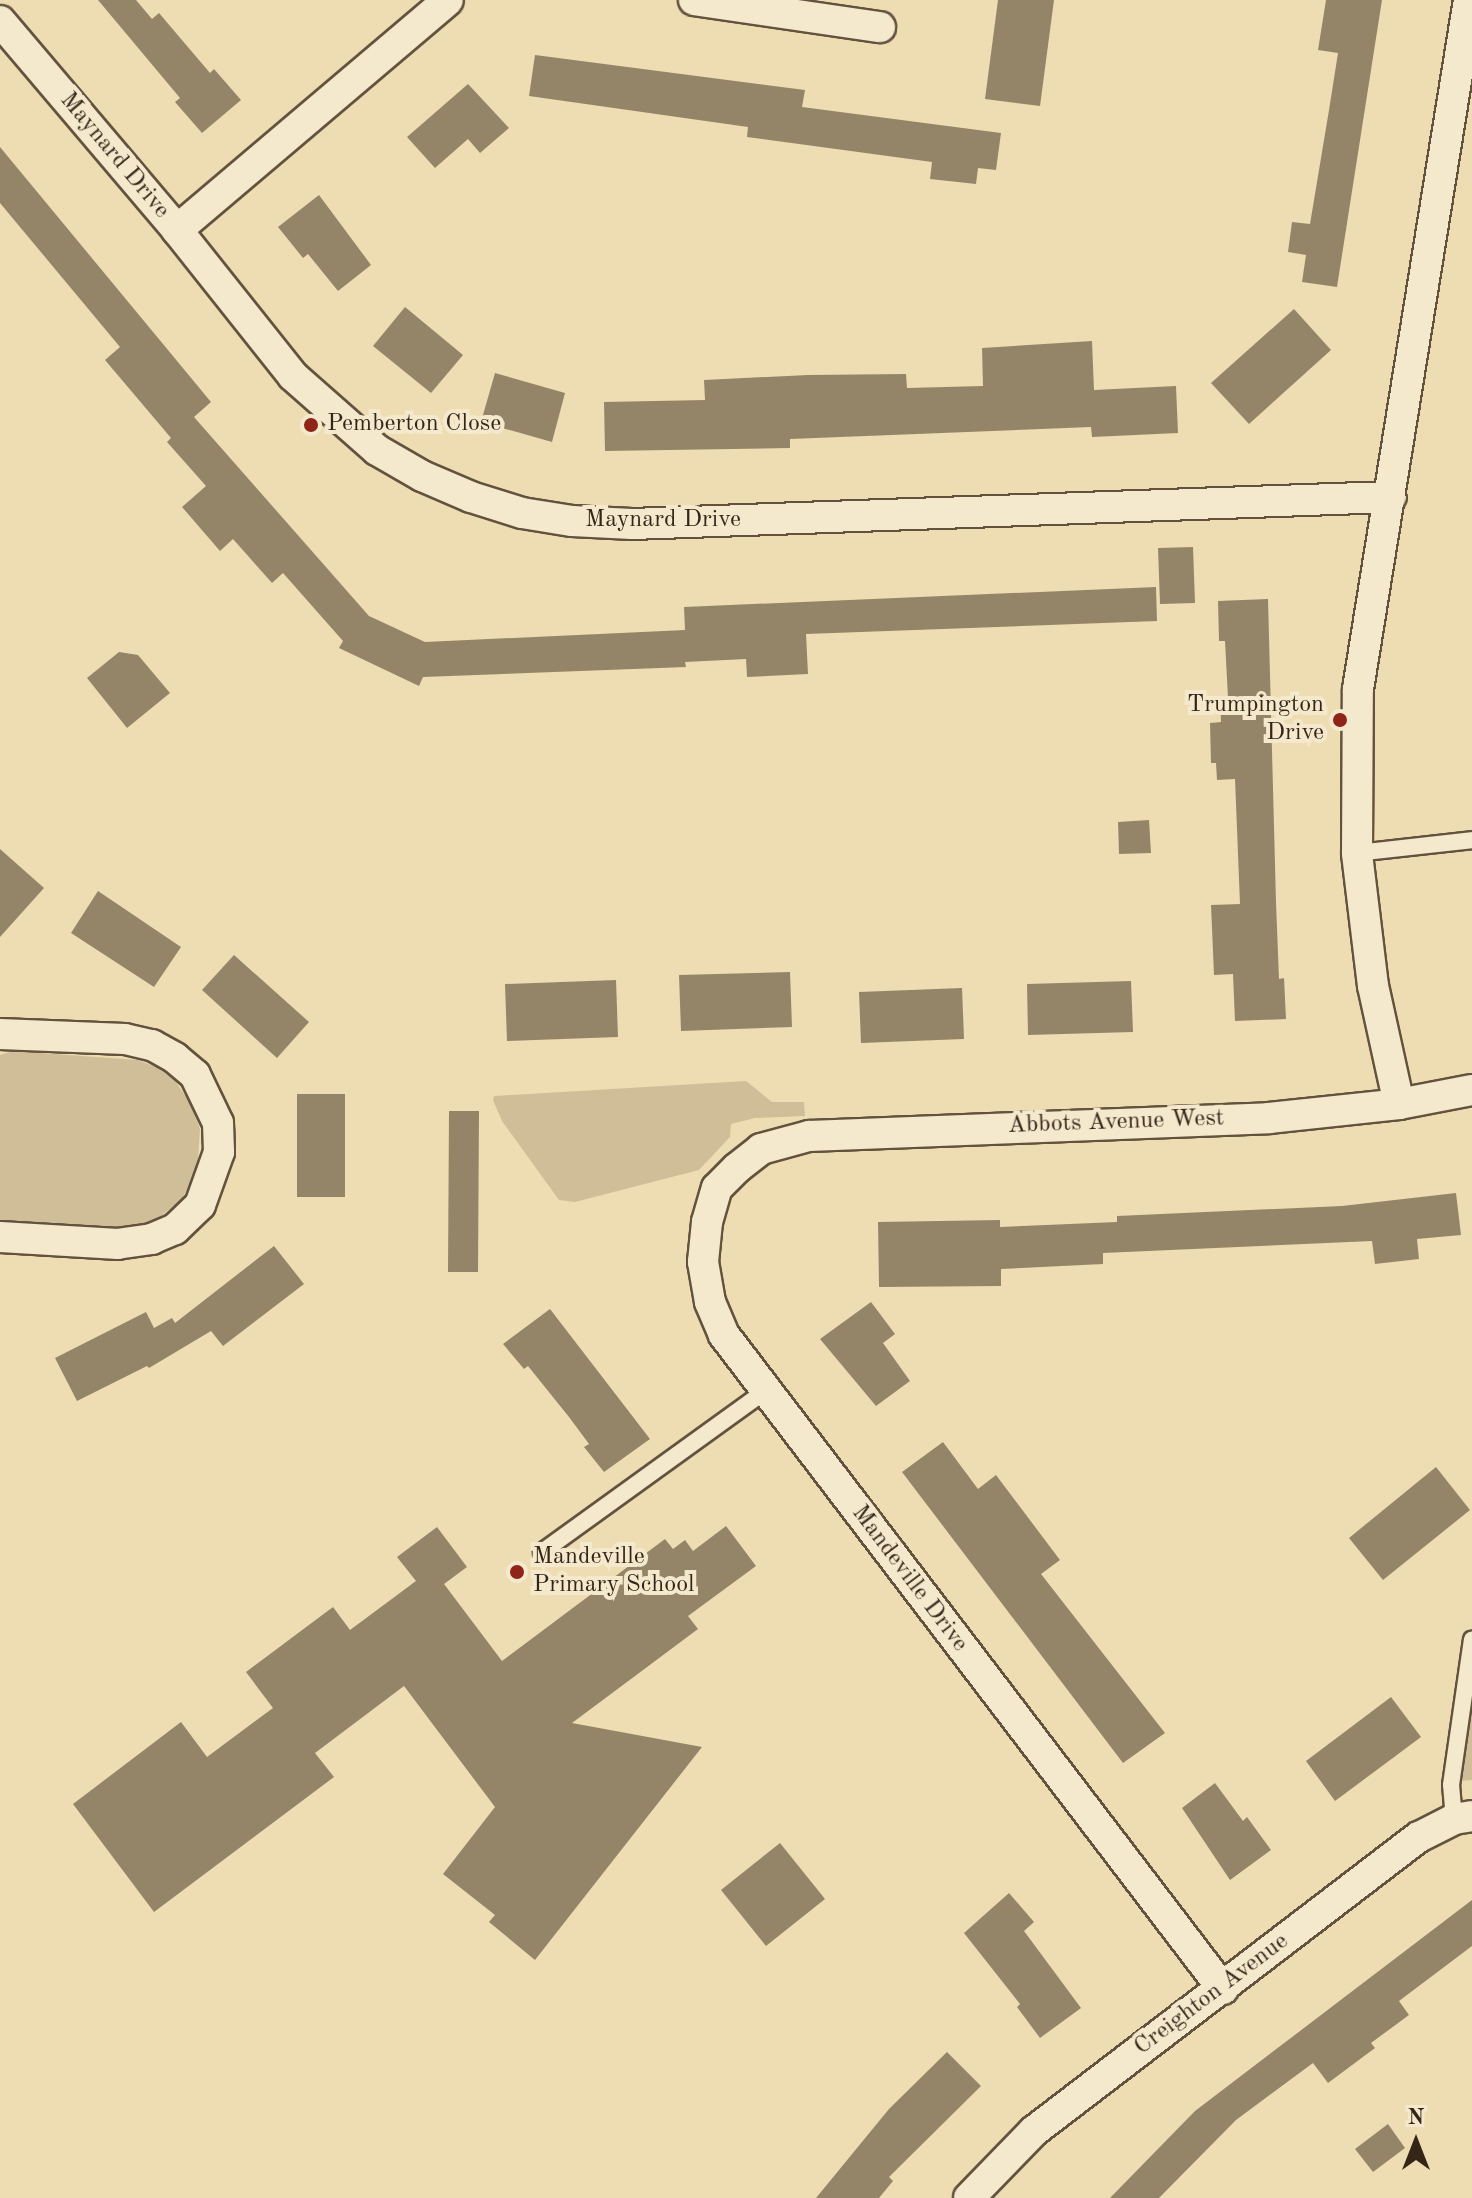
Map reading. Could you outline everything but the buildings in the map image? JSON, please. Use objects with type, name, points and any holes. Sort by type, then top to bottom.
[{"type":"street","points":[[177,230],[448,0]]},
{"type":"street","points":[[694,0],[880,27]]},
{"type":"street","points":[[1399,1104],[1373,986],[1357,853],[1358,689],[1469,0]]},
{"type":"street","name":"Maynard Drive","points":[[0,21],[177,230],[293,376],[377,450],[422,476],[522,513],[572,521],[632,524],[1391,497]]},
{"type":"street","points":[[0,1034],[125,1039],[152,1045],[175,1058],[195,1075],[218,1123],[219,1152],[200,1205],[175,1229],[152,1239],[118,1244],[0,1237]]},
{"type":"street","name":"Abbots Avenue West","points":[[761,1149],[809,1136],[1269,1118],[1399,1104],[1472,1090]]},
{"type":"street","name":"Mandeville Drive","points":[[761,1149],[717,1188],[707,1222],[703,1262],[710,1302],[724,1335],[1223,1989]]},
{"type":"street","name":"Creighton Avenue","points":[[969,2198],[1034,2131],[1419,1837],[1463,1818]]},
{"type":"lane","points":[[1357,853],[1472,840]]},
{"type":"lane","points":[[542,1552],[767,1390]]},
{"type":"lane","points":[[1463,1818],[1451,1785],[1472,1640]]},
{"type":"shaded area","points":[[13,1051],[138,1060],[158,1068],[176,1082],[190,1103],[200,1129],[197,1173],[181,1200],[156,1220],[133,1229],[0,1222],[0,1055]]},
{"type":"shaded area","points":[[746,1081],[772,1102],[804,1102],[805,1116],[755,1118],[731,1124],[730,1137],[699,1170],[575,1202],[559,1200],[502,1121],[493,1100],[494,1096]]},
{"type":"shaded area","points":[[1472,1689],[1472,1780],[1460,1781]]},
{"type":"place","name":"Pemberton Close","points":[[311,425]]},
{"type":"place","name":"Trumpington Drive","points":[[1340,720]]},
{"type":"place","name":"Mandeville Primary School","points":[[517,1572]]}]
